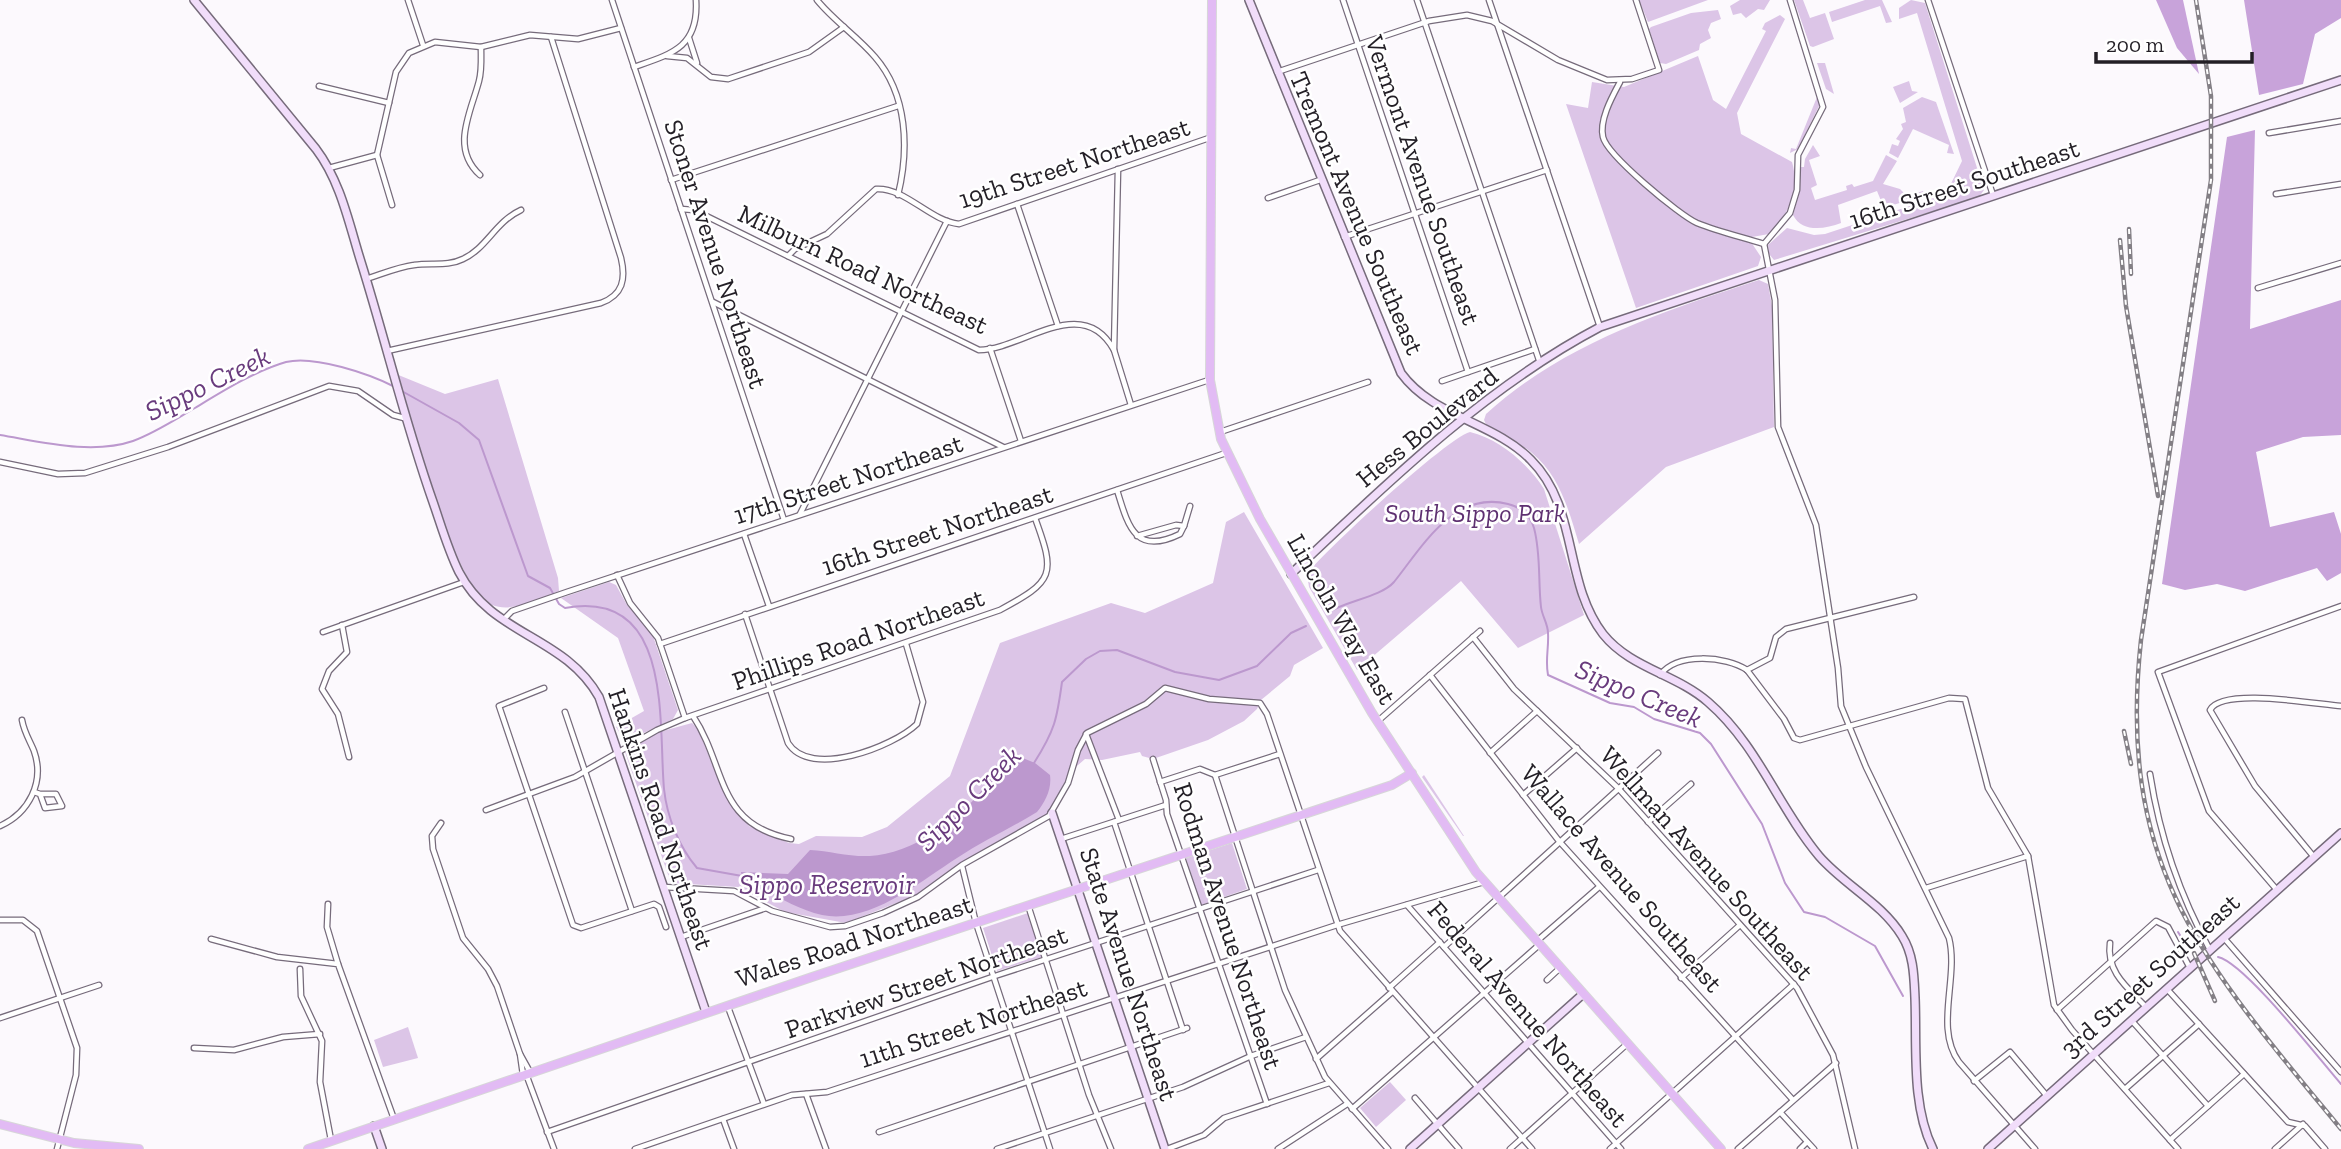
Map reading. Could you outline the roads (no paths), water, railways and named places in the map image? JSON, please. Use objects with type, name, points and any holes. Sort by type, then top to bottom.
[{"type":"main road","name":"Lincoln Way East","points":[[1212,0],[1210,380],[1219,432],[1226,453],[1291,574],[1378,722],[1484,883],[1721,1149]]},
{"type":"main road","name":"Wales Road Northeast","points":[[308,1149],[706,1012],[1392,785],[1412,772]]},
{"type":"main road","points":[[0,1124],[58,1144],[139,1149]]},
{"type":"street","points":[[194,0],[329,168],[377,155]]},
{"type":"street","points":[[408,0],[423,45]]},
{"type":"street","name":"Stoner Avenue Northeast","points":[[612,0],[784,520]]},
{"type":"street","points":[[667,56],[689,37],[696,23],[696,0]]},
{"type":"street","points":[[817,0],[881,65],[898,106],[906,145],[898,195]]},
{"type":"street","name":"Tremont Avenue Southeast","points":[[1249,0],[1343,237],[1401,373],[1425,397],[1521,451],[1541,471],[1565,523],[1578,586],[1594,622],[1618,649],[1704,699],[1730,723],[1821,858],[1887,918],[1904,939],[1913,973],[1921,1114],[1933,1149]]},
{"type":"street","name":"Vermont Avenue Southeast","points":[[1343,0],[1468,372]]},
{"type":"street","points":[[1417,0],[1541,364]]},
{"type":"street","points":[[1489,0],[1600,327]]},
{"type":"street","points":[[1276,72],[1424,22],[1460,15],[1479,17],[1498,24],[1576,69],[1607,80],[1621,81],[1659,70],[1636,0]]},
{"type":"street","points":[[1764,244],[1790,212],[1797,190],[1797,159],[1823,107],[1790,0]]},
{"type":"street","points":[[1928,0],[1994,196]]},
{"type":"street","points":[[392,205],[377,155],[400,65],[410,53],[423,45],[439,42],[481,47],[522,36],[578,39],[621,27]]},
{"type":"street","points":[[634,67],[667,56],[683,57],[697,64],[711,78],[728,79],[809,52],[844,27]]},
{"type":"street","points":[[386,351],[601,303],[617,293],[624,279],[621,258],[551,37]]},
{"type":"street","points":[[689,37],[697,64]]},
{"type":"street","points":[[480,175],[472,168],[467,155],[464,132],[468,108],[481,73],[481,47]]},
{"type":"street","name":"16th Street Southeast","points":[[1600,327],[2341,80]]},
{"type":"street","points":[[1621,81],[1604,122],[1603,137],[1609,149],[1684,216],[1704,226],[1764,244]]},
{"type":"street","points":[[319,86],[389,103]]},
{"type":"street","points":[[671,180],[898,106]]},
{"type":"street","points":[[2269,133],[2341,121]]},
{"type":"street","name":"19th Street Northeast","points":[[947,221],[965,222],[1213,137]]},
{"type":"street","name":"Hankins Road Northeast","points":[[329,168],[366,279],[404,418],[464,582],[482,606],[502,621],[556,649],[580,670],[599,697],[706,1012]]},
{"type":"street","points":[[1114,350],[1118,169]]},
{"type":"street","points":[[1343,237],[1547,170]]},
{"type":"street","points":[[1268,198],[1320,180]]},
{"type":"street","points":[[2276,194],[2341,184]]},
{"type":"street","points":[[788,256],[795,249],[827,234],[873,190],[881,188],[947,221],[800,514]]},
{"type":"street","points":[[1017,204],[1058,326]]},
{"type":"street","name":"Milburn Road Northeast","points":[[681,209],[694,209],[979,350],[990,348]]},
{"type":"street","points":[[366,279],[410,265],[446,264],[461,260],[478,248],[498,224],[521,210]]},
{"type":"street","points":[[1764,244],[1776,312],[1778,427],[1813,515],[1830,616],[1840,700],[1849,726],[1951,947],[1950,1047],[1974,1081],[2035,1149]]},
{"type":"street","points":[[2258,288],[2341,263]]},
{"type":"street","points":[[712,301],[1003,447]]},
{"type":"street","points":[[1021,441],[990,348],[1058,326],[1076,324],[1091,328],[1109,341],[1114,350],[1131,405]]},
{"type":"street","name":"Hess Boulevard","points":[[1291,574],[1410,463],[1541,364],[1600,327]]},
{"type":"street","points":[[1442,381],[1535,349]]},
{"type":"street","name":"17th Street Northeast","points":[[502,621],[512,611],[559,594],[1210,380]]},
{"type":"street","points":[[1219,432],[1368,382]]},
{"type":"street","points":[[0,462],[58,474],[85,473],[168,447],[329,386],[358,391],[393,415],[404,418]]},
{"type":"street","name":"16th Street Northeast","points":[[660,644],[1226,453]]},
{"type":"street","points":[[1117,490],[1130,528],[1137,536],[1147,541],[1166,539],[1181,533],[1190,506]]},
{"type":"street","name":"Phillips Road Northeast","points":[[486,810],[585,772],[618,751],[685,718],[992,614],[1040,584],[1048,572],[1049,561],[1035,518]]},
{"type":"street","points":[[1137,536],[1176,525],[1184,526]]},
{"type":"street","points":[[744,534],[769,606]]},
{"type":"street","points":[[617,575],[630,603],[653,628],[685,718]]},
{"type":"street","points":[[323,632],[464,582]]},
{"type":"street","points":[[1747,670],[1770,658],[1781,631],[1830,616],[1914,597]]},
{"type":"street","points":[[2277,890],[2209,811],[2158,672],[2341,606]]},
{"type":"street","points":[[745,614],[788,743],[802,757],[820,761],[869,749],[912,728],[922,714],[921,691],[905,644]]},
{"type":"street","points":[[342,625],[347,652],[329,671],[322,689],[338,714],[349,757]]},
{"type":"street","points":[[1378,722],[1480,631]]},
{"type":"street","name":"Wellman Avenue Southeast","points":[[1474,637],[1514,689],[1618,788],[1794,984],[1836,1063],[1855,1149]]},
{"type":"street","points":[[1660,675],[1673,665],[1705,659],[1727,661],[1747,670],[1796,739],[1962,697],[1968,705],[1988,788],[2028,856],[2052,997],[2057,1010],[2178,1149]]},
{"type":"street","name":"Wallace Avenue Southeast","points":[[1430,675],[1559,841],[1793,1100]]},
{"type":"street","points":[[664,887],[734,891],[767,908],[825,926],[845,926],[918,897],[962,865],[1052,813],[1068,783],[1086,734],[1099,725],[1138,708],[1168,687],[1209,699],[1263,705],[1337,925],[1532,1149]]},
{"type":"street","points":[[544,688],[499,705],[576,928],[656,904],[666,926]]},
{"type":"street","points":[[2315,857],[2259,791],[2211,715],[2212,706],[2225,699],[2341,706]]},
{"type":"street","points":[[1490,753],[1537,711]]},
{"type":"street","points":[[565,712],[632,911]]},
{"type":"street","points":[[693,716],[705,737],[730,802],[757,828],[791,839]]},
{"type":"street","points":[[0,826],[21,812],[34,792],[36,760],[22,720]]},
{"type":"street","points":[[879,1132],[1185,1029],[1129,872],[1116,821],[1086,734]]},
{"type":"street","points":[[1523,795],[1577,748]]},
{"type":"street","points":[[1316,1059],[1658,753]]},
{"type":"street","points":[[1160,782],[1199,769],[1216,775],[1280,754]]},
{"type":"street","name":"Rodman Avenue Northeast","points":[[1153,760],[1217,964],[1267,1104]]},
{"type":"street","points":[[2150,774],[2158,820],[2178,888],[2210,951]]},
{"type":"street","points":[[1216,775],[1285,990],[1316,1059],[1329,1083],[1388,1149]]},
{"type":"street","points":[[1648,822],[1691,784]]},
{"type":"street","points":[[34,792],[56,794],[62,806],[45,808],[40,794]]},
{"type":"street","points":[[1062,839],[1166,805]]},
{"type":"street","name":"State Avenue Northeast","points":[[1052,813],[1166,1149]]},
{"type":"street","points":[[440,823],[432,836],[432,846],[460,929],[467,947],[494,978],[554,1149]]},
{"type":"street","name":"3rd Street Southeast","points":[[1988,1149],[2341,833]]},
{"type":"street","points":[[1926,888],[2028,856]]},
{"type":"street","points":[[962,865],[976,923],[1050,1149]]},
{"type":"street","name":"Parkview Street Northeast","points":[[547,1132],[995,976],[1318,870]]},
{"type":"street","name":"11th Street Northeast","points":[[635,1149],[792,1095],[827,1092],[1337,925],[1484,883]]},
{"type":"street","points":[[1352,1110],[1485,993],[1599,887]]},
{"type":"street","points":[[328,904],[327,927],[338,964],[394,1119]]},
{"type":"street","points":[[1028,905],[1080,1065],[1111,1149]]},
{"type":"street","name":"Federal Avenue Northeast","points":[[1406,905],[1621,1149]]},
{"type":"street","points":[[681,937],[767,908]]},
{"type":"street","points":[[0,920],[23,920],[37,931],[78,1056],[76,1075],[58,1144]]},
{"type":"street","points":[[2057,1010],[2147,926],[2157,921],[2168,928],[2190,968]]},
{"type":"street","points":[[1681,978],[1741,925]]},
{"type":"street","points":[[211,939],[277,957],[338,964]]},
{"type":"street","points":[[2224,939],[2341,1072]]},
{"type":"street","points":[[2110,943],[2109,963],[2146,1007]]},
{"type":"street","points":[[1546,980],[1560,968]]},
{"type":"street","points":[[300,969],[302,999],[320,1034],[320,1082],[331,1141]]},
{"type":"street","points":[[1610,1149],[1794,984]]},
{"type":"street","points":[[0,1018],[99,985]]},
{"type":"street","points":[[2167,989],[2288,1122],[2303,1124],[2325,1149]]},
{"type":"street","points":[[1409,1149],[1583,994]]},
{"type":"street","points":[[727,1005],[765,1104]]},
{"type":"street","points":[[2132,1020],[2208,1106]]},
{"type":"street","points":[[2125,1089],[2199,1024]]},
{"type":"street","points":[[194,1048],[234,1050],[283,1037],[320,1034]]},
{"type":"street","points":[[997,1149],[1197,1082],[1251,1056],[1307,1037]]},
{"type":"street","points":[[1510,1149],[1627,1044]]},
{"type":"street","points":[[1974,1081],[2010,1052],[2047,1096]]},
{"type":"street","points":[[1738,1149],[1836,1063]]},
{"type":"street","points":[[2170,1140],[2244,1074]]},
{"type":"street","points":[[1166,1149],[1204,1135],[1221,1119],[1329,1083]]},
{"type":"street","points":[[806,1094],[826,1149]]},
{"type":"street","points":[[1415,1098],[1459,1149]]},
{"type":"street","points":[[1278,1149],[1347,1104]]},
{"type":"street","points":[[1780,1112],[1814,1149]]},
{"type":"street","points":[[723,1119],[734,1149]]},
{"type":"street","points":[[2275,1149],[2303,1124]]},
{"type":"street","points":[[374,1126],[382,1149]]},
{"type":"street","points":[[1800,1149],[1807,1142]]},
{"type":"water","name":"Sippo Reservoir","points":[[1008,752],[1035,763],[1050,775],[1047,795],[1037,812],[967,852],[894,899],[858,914],[822,915],[743,883],[741,872],[788,874],[810,850],[870,856],[886,854],[918,842],[949,823],[974,799],[987,783],[1003,754]]},
{"type":"waterway","name":"Sippo Creek","points":[[0,435],[84,447],[133,441],[251,376],[286,362],[326,363],[395,387]]},
{"type":"waterway","name":"Sippo Creek","points":[[400,390],[459,423],[479,440],[528,576],[550,588],[559,604],[565,608],[600,607],[626,619],[643,639],[653,666],[659,697],[664,789],[675,831],[697,868],[742,876]]},
{"type":"waterway","name":"Sippo Creek","points":[[1327,613],[1388,587],[1428,538],[1456,513],[1471,505],[1489,502],[1517,507],[1530,519],[1536,538],[1541,607],[1548,630],[1548,675],[1610,703],[1634,707],[1654,719],[1700,733],[1711,744],[1762,824],[1785,883],[1804,912],[1825,917],[1875,946],[1903,996]]},
{"type":"waterway","name":"Sippo Creek","points":[[1034,763],[1054,724],[1062,682],[1086,659],[1100,651],[1117,650],[1175,672],[1219,680],[1257,666],[1291,633],[1306,626]]},
{"type":"waterway","name":"Sippo Creek","points":[[2178,932],[2190,951]]},
{"type":"waterway","name":"Sippo Creek","points":[[2218,957],[2230,963],[2263,993],[2341,1084]]},
{"type":"railway","points":[[2196,0],[2211,96],[2211,180],[2141,640],[2137,720],[2143,790],[2157,852],[2181,908],[2211,962],[2249,1015],[2341,1129]]},
{"type":"railway","points":[[2129,229],[2131,274]]},
{"type":"railway","points":[[2120,240],[2126,306],[2158,496]]},
{"type":"railway","points":[[2124,731],[2131,764]]},
{"type":"railway","points":[[2194,953],[2215,1001]]},
{"type":"park label","name":"South Sippo Park","points":[[1475,513]]}]
